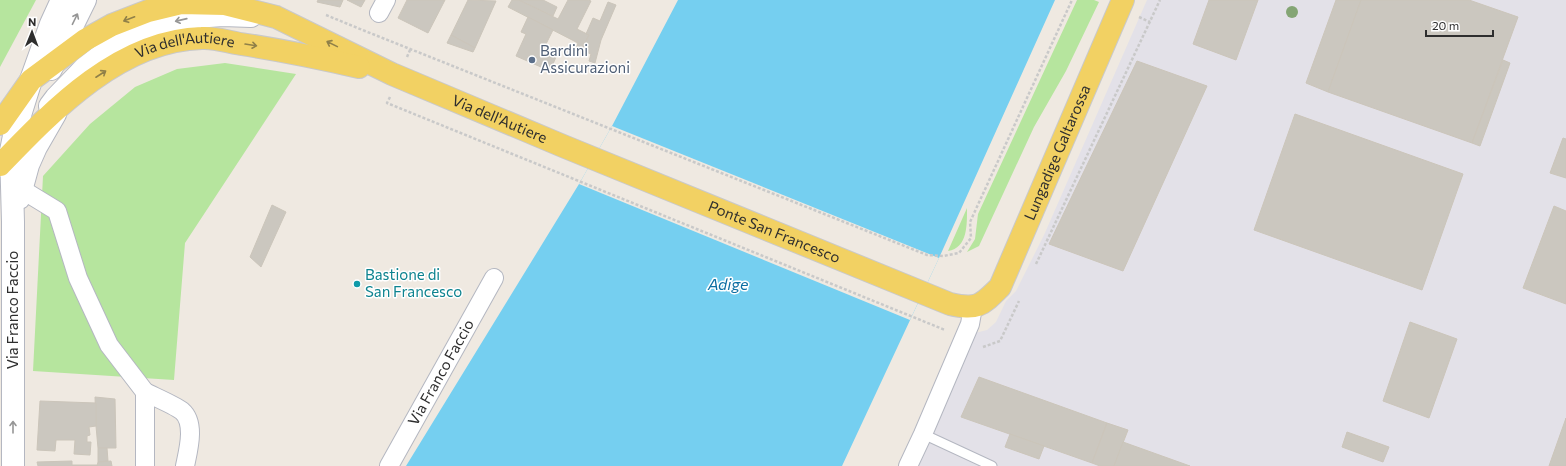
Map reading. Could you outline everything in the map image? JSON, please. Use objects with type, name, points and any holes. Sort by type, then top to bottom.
[{"type":"main road","name":"Via dell'Autiere","points":[[4,160],[51,24],[62,0]]},
{"type":"main road","name":"Via dell'Autiere","points":[[4,160],[40,88],[54,64],[85,0]]},
{"type":"main road","name":"Via dell'Autiere","points":[[227,0],[276,16],[392,74],[563,146]]},
{"type":"main road","name":"Lungadige Galtarossa","points":[[979,304],[1000,287],[1123,0]]},
{"type":"main road","name":"Via dell'Autiere","points":[[0,124],[31,80],[85,40],[112,25],[148,11],[181,3],[225,4],[276,16]]},
{"type":"main road","points":[[0,178],[4,160],[31,132],[56,98],[85,68],[124,38],[163,24],[194,17],[222,15],[276,16]]},
{"type":"main road","name":"Via dell'Autiere","points":[[4,160],[79,89],[133,54],[168,42],[203,38],[281,50],[392,74]]},
{"type":"main road","points":[[13,222],[28,165],[36,146],[60,107]]},
{"type":"main road","name":"Ponte San Francesco","points":[[563,146],[950,304],[967,308],[979,304]]},
{"type":"main road","name":"Via Franco Faccio","points":[[4,160],[13,222],[13,466]]},
{"type":"street","points":[[21,189],[57,211],[78,278],[109,345],[146,392],[182,412],[189,424],[189,445],[185,466]]},
{"type":"street","name":"Via Franco Faccio","points":[[389,466],[494,278]]},
{"type":"street","points":[[908,466],[924,434],[979,304]]},
{"type":"street","points":[[145,466],[146,392]]},
{"type":"lane","points":[[924,434],[992,466]]},
{"type":"path","points":[[322,13],[410,50],[927,255],[943,256],[959,253],[971,238],[970,222],[1072,0]]},
{"type":"path","points":[[1034,270],[1160,0]]},
{"type":"path","points":[[388,103],[942,328]]},
{"type":"path","points":[[983,347],[1000,341],[1020,298]]},
{"type":"shaded area","points":[[1147,0],[1566,0],[1566,466],[908,466],[975,333],[987,330],[996,322],[1006,301],[1016,291],[1044,235]]},
{"type":"green space","points":[[0,0],[36,0],[0,67]]},
{"type":"green space","points":[[1077,0],[1094,0],[1099,2],[1066,71],[1034,127],[979,246],[967,252],[975,239],[978,214]]},
{"type":"green space","points":[[225,63],[296,74],[185,243],[174,380],[33,371],[43,176],[90,124],[135,87],[177,69]]},
{"type":"green space","points":[[967,208],[967,221],[963,240],[955,249],[948,251]]},
{"type":"water","name":"Adige","points":[[678,0],[1055,0],[939,258],[842,466],[406,466],[579,184],[612,126]]},
{"type":"pier","points":[[612,126],[939,258],[910,320],[579,184]]},
{"type":"building","points":[[318,0],[343,0],[340,7],[317,2]]},
{"type":"building","points":[[347,0],[365,0],[361,7]]},
{"type":"building","points":[[407,0],[445,0],[428,33],[398,18]]},
{"type":"building","points":[[468,0],[496,1],[475,48],[451,35]]},
{"type":"building","points":[[512,0],[519,0],[558,19],[568,0],[591,1],[577,29],[589,35],[581,50],[576,48],[578,43],[508,7]]},
{"type":"building","points":[[519,0],[543,0],[557,7],[553,16]]},
{"type":"building","points":[[1209,0],[1258,0],[1236,60],[1193,44]]},
{"type":"building","points":[[1336,0],[1361,0],[1328,92],[1306,83]]},
{"type":"building","points":[[1361,0],[1469,0],[1518,17],[1472,143],[1328,92]]},
{"type":"building","points":[[608,2],[616,5],[601,40],[595,63],[589,61],[591,54],[581,50],[589,35],[586,34],[593,18],[600,21]]},
{"type":"building","points":[[528,17],[553,30],[543,50],[556,57],[550,71],[516,56],[526,34],[521,32]]},
{"type":"building","points":[[451,35],[475,48],[473,52],[447,43]]},
{"type":"building","points":[[1503,60],[1510,63],[1480,146],[1472,143]]},
{"type":"building","points":[[1137,61],[1207,86],[1123,271],[1049,244]]},
{"type":"building","points":[[1295,114],[1463,174],[1422,290],[1254,230]]},
{"type":"building","points":[[1563,138],[1566,139],[1566,178],[1550,173]]},
{"type":"building","points":[[272,205],[286,212],[261,267],[250,257]]},
{"type":"building","points":[[1554,206],[1566,211],[1566,304],[1523,288]]},
{"type":"building","points":[[1410,322],[1457,339],[1429,418],[1383,401]]},
{"type":"building","points":[[979,377],[1107,423],[1092,463],[961,417]]},
{"type":"building","points":[[95,397],[115,399],[116,448],[98,448]]},
{"type":"building","points":[[40,401],[96,403],[96,426],[89,427],[90,435],[87,436],[87,442],[91,442],[90,455],[74,454],[75,440],[56,440],[55,451],[37,450]]},
{"type":"building","points":[[1566,418],[1566,466],[1549,466]]},
{"type":"building","points":[[1107,423],[1128,430],[1114,466],[1100,466],[1092,463]]},
{"type":"building","points":[[1347,432],[1389,447],[1383,462],[1342,447]]},
{"type":"building","points":[[1010,434],[1044,446],[1039,459],[1005,447]]},
{"type":"building","points":[[1123,442],[1190,466],[1114,466]]},
{"type":"building","points":[[98,448],[107,448],[108,461],[98,462]]},
{"type":"building","points":[[72,461],[72,465],[97,466],[38,466],[37,462]]},
{"type":"building","points":[[111,461],[112,466],[97,466],[98,462]]},
{"type":"place","name":"Bardini Assicurazioni","points":[[532,60]]},
{"type":"place","name":"Bastione di San Francesco","points":[[357,284]]}]
